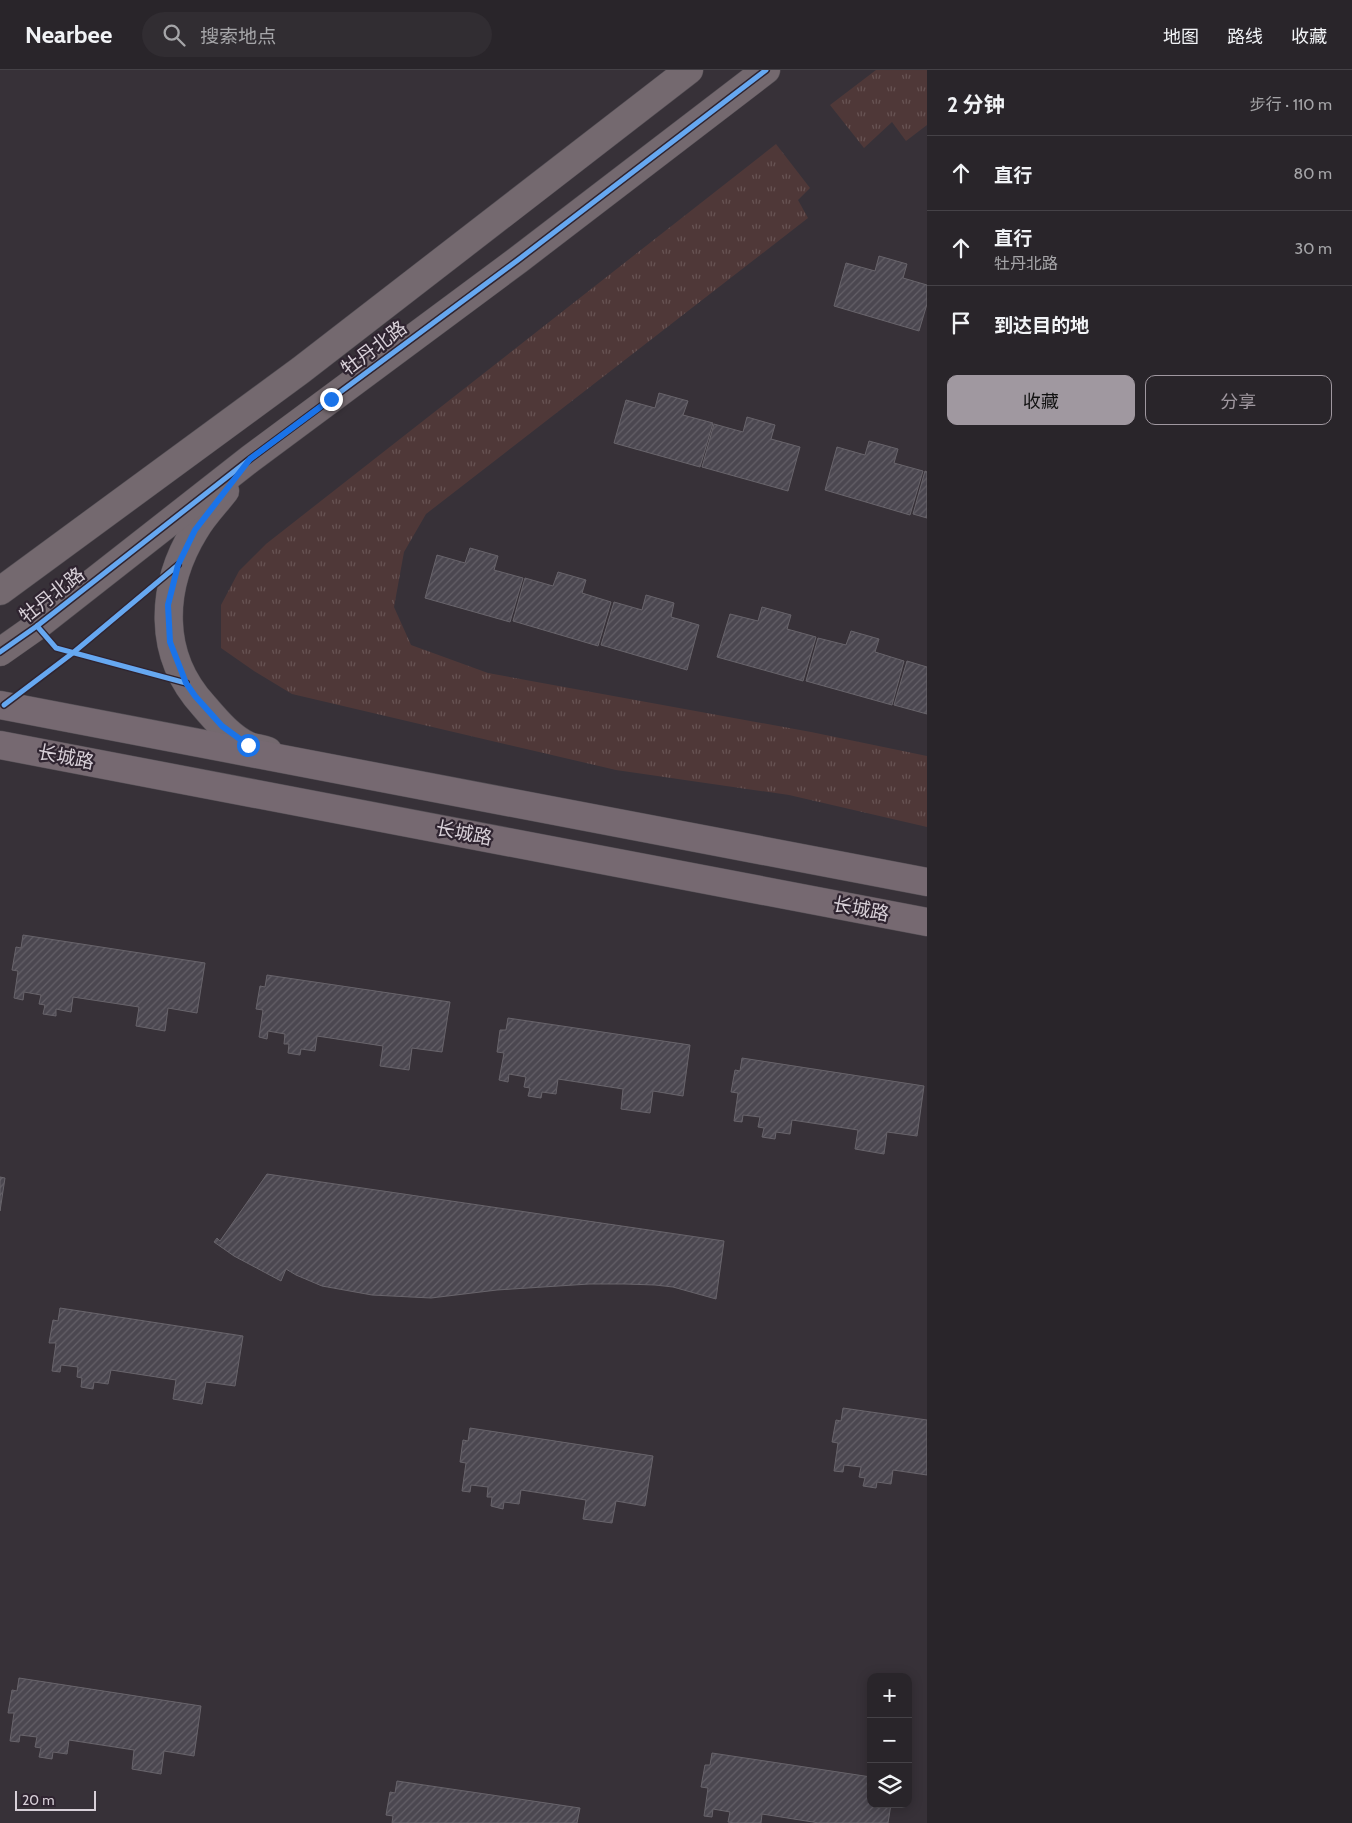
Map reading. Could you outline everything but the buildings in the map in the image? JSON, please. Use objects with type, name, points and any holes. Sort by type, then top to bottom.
[{"type":"main road","name":"长城路","points":[[0,705],[927,882]]},
{"type":"main road","name":"长城路","points":[[0,744],[927,922]]},
{"type":"main road","points":[[0,764],[141,771]]},
{"type":"street","name":"牡丹北路","points":[[0,591],[300,370],[689,70]]},
{"type":"street","name":"牡丹北路","points":[[0,652],[37,626],[250,459],[510,265],[766,70]]},
{"type":"street","points":[[250,459],[195,530],[178,565],[168,605],[170,642],[186,683],[222,726],[248,745],[337,770]]},
{"type":"green space","points":[[876,70],[927,70],[927,125],[906,141],[892,122],[864,148],[830,105]]},
{"type":"green space","points":[[776,144],[810,188],[798,200],[808,218],[426,514],[404,552],[394,607],[411,645],[488,673],[811,732],[927,756],[927,827],[789,795],[616,770],[292,694],[221,648],[221,605],[239,571],[266,544]]},
{"type":"cycle path","points":[[0,652],[37,626],[250,459],[518,260],[766,70]]},
{"type":"cycle path","points":[[4,705],[74,652],[178,565]]},
{"type":"cycle path","points":[[37,626],[56,648],[186,683]]},
{"type":"route","points":[[248,745],[222,726],[186,683],[170,642],[168,605],[178,565],[195,530],[250,459],[331,399]]}]
